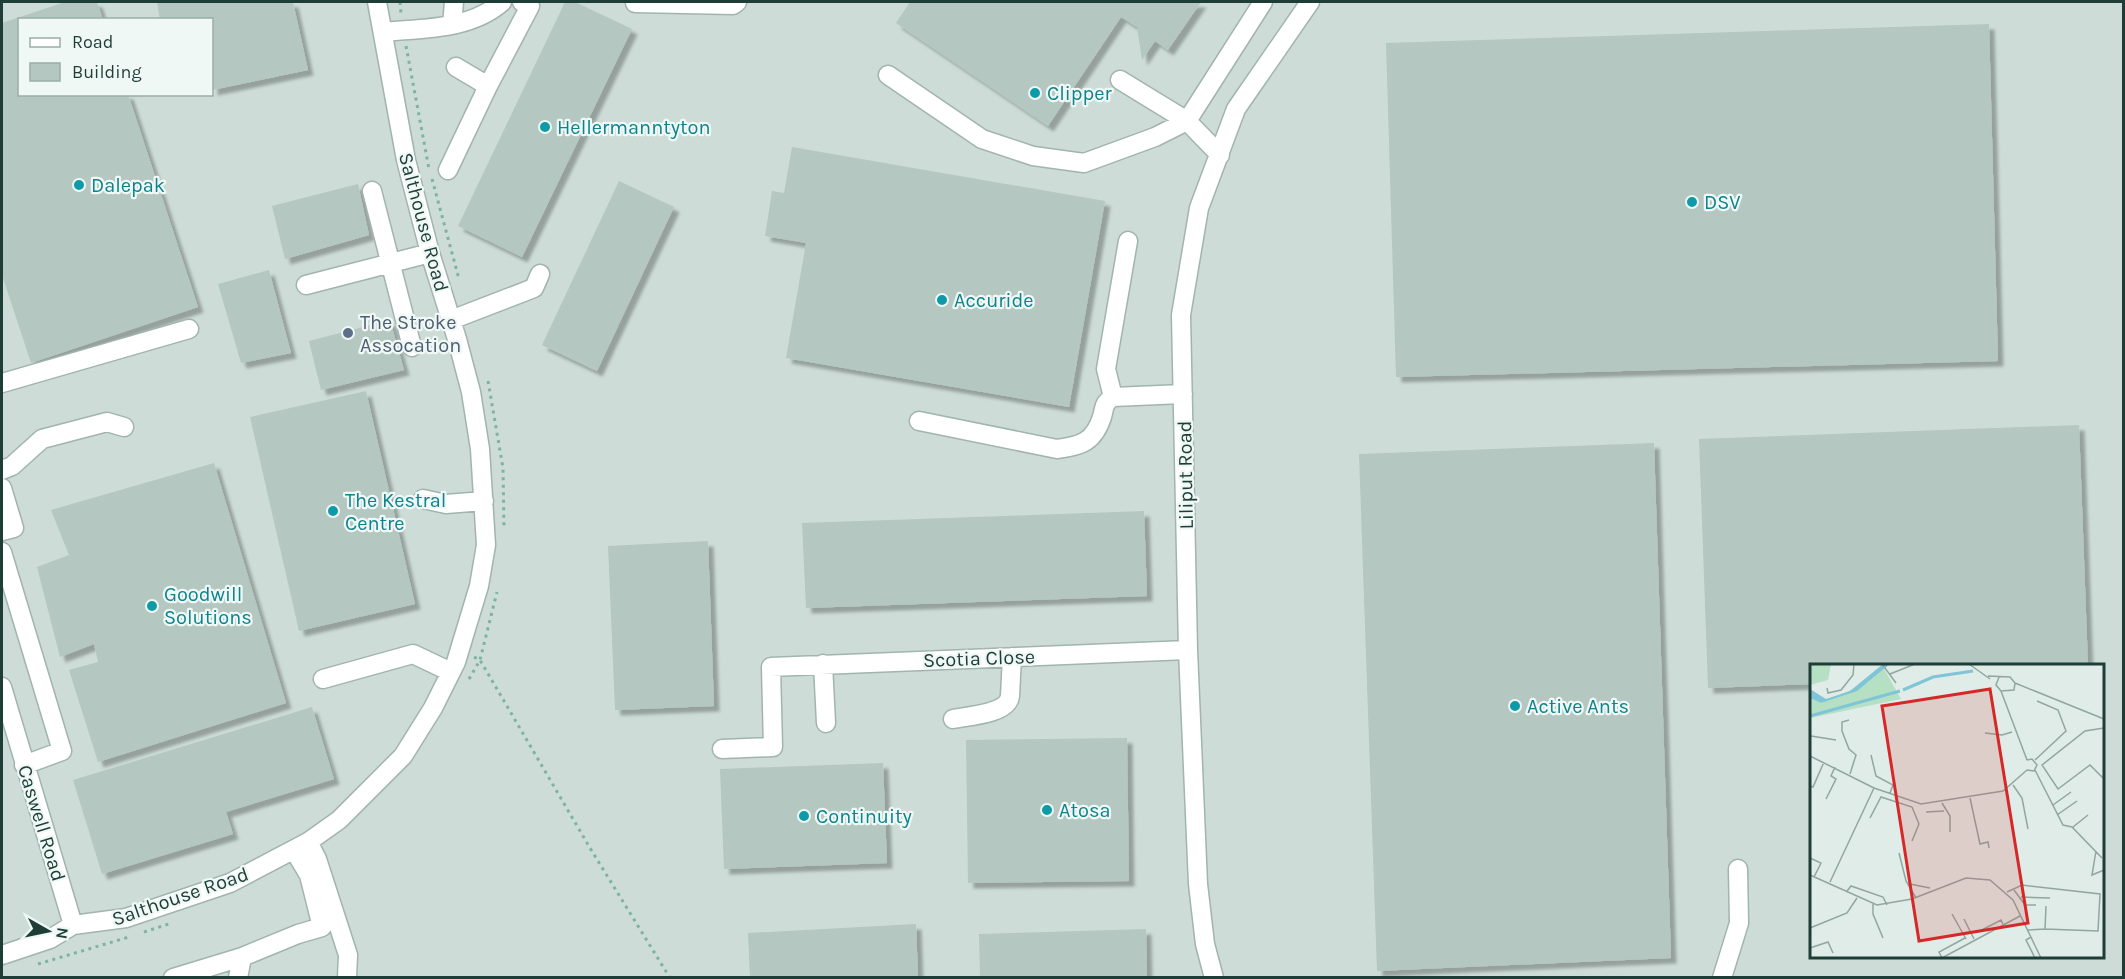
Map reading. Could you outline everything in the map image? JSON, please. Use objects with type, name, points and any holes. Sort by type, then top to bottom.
[{"type":"street","name":"Salthouse Road","points":[[2,955],[50,939],[73,925],[126,918],[230,883],[301,846],[339,820],[403,756],[434,708],[461,647],[479,586],[486,545],[480,449],[471,392],[430,253],[406,160],[377,2]]},
{"type":"street","points":[[452,25],[454,2]]},
{"type":"street","points":[[383,32],[460,24],[489,13],[502,2]]},
{"type":"street","points":[[448,170],[530,6],[522,2]]},
{"type":"street","points":[[635,3],[733,5],[737,2]]},
{"type":"street","points":[[888,75],[982,139],[1033,156],[1084,163],[1155,137],[1187,121],[1263,2]]},
{"type":"street","name":"Liliput Road","points":[[1214,978],[1205,944],[1198,884],[1188,650],[1181,315],[1199,207],[1236,109],[1310,2]]},
{"type":"street","points":[[456,67],[488,86]]},
{"type":"street","points":[[1120,80],[1187,121],[1220,155]]},
{"type":"street","points":[[372,191],[412,347]]},
{"type":"street","points":[[1113,397],[1106,369],[1128,241]]},
{"type":"street","points":[[306,285],[430,253]]},
{"type":"street","points":[[451,320],[534,288],[540,274]]},
{"type":"street","points":[[2,383],[189,328]]},
{"type":"street","points":[[919,421],[1057,449],[1080,446],[1098,428],[1104,403],[1113,397],[1183,394]]},
{"type":"street","points":[[2,470],[12,465],[42,439],[107,422],[124,427]]},
{"type":"street","points":[[2,488],[14,528],[2,531]]},
{"type":"street","points":[[423,499],[447,504],[484,501]]},
{"type":"street","points":[[2,552],[62,751],[24,765]]},
{"type":"street","name":"Scotia Close","points":[[722,749],[774,747],[771,667],[1188,650]]},
{"type":"street","points":[[323,679],[413,654],[451,672]]},
{"type":"street","points":[[953,719],[996,711],[1006,706],[1010,696],[1012,657]]},
{"type":"street","points":[[823,664],[826,723]]},
{"type":"street","name":"Caswell Road","points":[[2,687],[73,925]]},
{"type":"street","points":[[173,978],[242,957],[298,934],[322,927],[301,846]]},
{"type":"street","points":[[301,846],[317,859],[348,956],[347,978]]},
{"type":"street","points":[[1722,978],[1739,923],[1738,869]]},
{"type":"street","points":[[238,978],[242,957]]},
{"type":"path","points":[[480,660],[590,848],[670,978]]},
{"type":"shaded area","points":[[2,2],[2123,2],[2123,977],[2,978]]},
{"type":"building","name":"Dalepak","points":[[65,2],[97,2],[102,18],[18,18],[18,96],[129,96],[198,307],[31,363],[2,275],[2,23]]},
{"type":"building","points":[[157,2],[293,2],[308,70],[213,90],[213,18],[160,18]]},
{"type":"building","name":"Hellermanntyton","points":[[565,2],[575,2],[632,29],[522,257],[458,226]]},
{"type":"building","name":"Clipper","points":[[910,2],[1201,2],[1168,50],[1155,41],[1142,60],[1137,27],[1121,17],[1048,126],[896,23]]},
{"type":"building","name":"DSV","points":[[1989,24],[1998,361],[1396,377],[1386,43]]},
{"type":"building","name":"Accuride","points":[[792,147],[1105,201],[1069,407],[786,358],[806,243],[765,236],[772,191],[784,193]]},
{"type":"building","points":[[619,181],[674,207],[597,371],[542,345]]},
{"type":"building","points":[[358,184],[369,235],[285,259],[272,206]]},
{"type":"building","points":[[269,270],[291,353],[241,363],[218,284]]},
{"type":"building","points":[[390,320],[404,370],[321,390],[309,341]]},
{"type":"building","name":"The Kestral Centre","points":[[366,391],[415,604],[299,631],[250,417]]},
{"type":"building","points":[[2079,425],[2088,664],[1810,664],[1810,684],[1708,688],[1699,439]]},
{"type":"building","name":"Active Ants","points":[[1654,443],[1671,958],[1377,971],[1359,454]]},
{"type":"building","name":"Goodwill Solutions","points":[[214,463],[286,703],[98,762],[69,670],[98,662],[94,644],[60,657],[37,567],[69,555],[51,510]]},
{"type":"building","points":[[1144,511],[1147,596],[806,608],[802,523]]},
{"type":"building","points":[[708,541],[714,706],[615,710],[608,546]]},
{"type":"building","points":[[312,707],[334,779],[226,812],[233,834],[102,874],[73,780]]},
{"type":"building","name":"Atosa","points":[[1127,738],[1129,881],[968,883],[966,740]]},
{"type":"building","name":"Continuity","points":[[883,763],[887,863],[724,869],[720,769]]},
{"type":"building","points":[[916,924],[918,978],[750,978],[748,933]]},
{"type":"building","points":[[1146,929],[1147,978],[980,978],[979,934]]},
{"type":"place","name":"Clipper","points":[[1035,93]]},
{"type":"place","name":"Hellermanntyton","points":[[545,127]]},
{"type":"place","name":"Dalepak","points":[[79,185]]},
{"type":"place","name":"DSV","points":[[1692,202]]},
{"type":"place","name":"Accuride","points":[[942,300]]},
{"type":"place","name":"The Stroke Assocation","points":[[348,333]]},
{"type":"place","name":"The Kestral Centre","points":[[333,511]]},
{"type":"place","name":"Goodwill Solutions","points":[[152,606]]},
{"type":"place","name":"Active Ants","points":[[1515,706]]},
{"type":"place","name":"Atosa","points":[[1047,810]]},
{"type":"place","name":"Continuity","points":[[804,816]]}]
